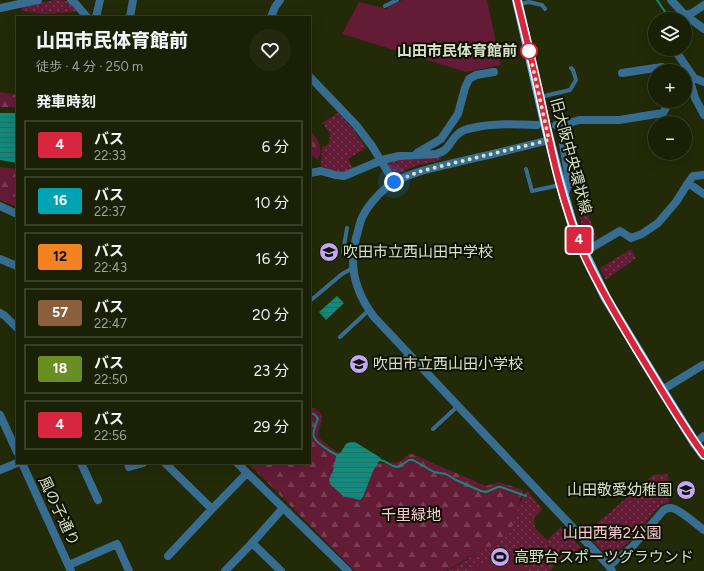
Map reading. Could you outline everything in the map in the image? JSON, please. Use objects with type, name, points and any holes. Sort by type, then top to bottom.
[{"type":"main road","name":"旧大阪中央環状線","points":[[518,2],[549,140],[572,223],[606,298],[695,443],[704,455]]},
{"type":"street","points":[[0,8],[38,0]]},
{"type":"street","points":[[71,0],[86,16]]},
{"type":"street","points":[[96,16],[100,0]]},
{"type":"street","points":[[130,16],[133,0]]},
{"type":"street","points":[[271,16],[275,6],[280,0]]},
{"type":"street","points":[[671,0],[679,12]]},
{"type":"street","points":[[692,13],[703,4]]},
{"type":"street","points":[[692,22],[704,29]]},
{"type":"street","points":[[622,73],[640,67],[648,67]]},
{"type":"street","points":[[414,154],[441,139],[458,114],[465,88],[469,80],[476,75],[494,72]]},
{"type":"street","points":[[311,78],[360,130],[372,146],[394,182]]},
{"type":"street","points":[[692,83],[704,82]]},
{"type":"street","points":[[692,89],[704,115]]},
{"type":"street","points":[[564,195],[570,180],[563,144],[564,133],[572,122],[579,120],[619,120],[663,113],[666,108]]},
{"type":"street","points":[[311,173],[321,172],[344,176],[386,159],[414,154],[436,154],[447,148],[463,130],[486,125],[537,125]]},
{"type":"street","points":[[556,125],[568,126]]},
{"type":"street","points":[[549,140],[421,171],[394,182],[383,190],[370,205],[361,220],[353,253],[353,268],[360,296],[374,317],[408,354],[610,568],[632,547],[666,509],[672,508],[678,510],[704,530]]},
{"type":"street","points":[[584,252],[620,230],[631,238],[642,234],[658,223],[676,202],[694,176],[704,175]]},
{"type":"street","points":[[688,183],[704,194]]},
{"type":"street","points":[[0,206],[16,214]]},
{"type":"street","points":[[0,259],[16,266]]},
{"type":"street","points":[[0,313],[16,327]]},
{"type":"street","points":[[662,390],[703,365]]},
{"type":"street","points":[[0,415],[16,450]]},
{"type":"street","points":[[695,443],[704,436]]},
{"type":"street","points":[[0,470],[16,463]]},
{"type":"street","name":"風の子通り","points":[[22,464],[70,568]]},
{"type":"street","points":[[81,464],[98,500]]},
{"type":"street","points":[[128,464],[129,467],[140,464]]},
{"type":"street","points":[[165,464],[212,509]]},
{"type":"street","points":[[238,464],[348,571]]},
{"type":"street","points":[[168,556],[247,473]]},
{"type":"street","points":[[224,571],[252,543],[283,508]]},
{"type":"street","points":[[252,543],[281,571]]},
{"type":"street","points":[[70,568],[117,544],[129,571]]},
{"type":"lane","points":[[385,6],[397,0]]},
{"type":"lane","points":[[518,2],[529,2],[542,5],[545,9]]},
{"type":"lane","points":[[540,97],[570,90],[576,80],[574,70],[571,68]]},
{"type":"lane","points":[[526,169],[532,192],[561,185]]},
{"type":"lane","points":[[347,228],[343,252],[353,253]]},
{"type":"lane","points":[[311,299],[342,274],[353,268]]},
{"type":"lane","points":[[340,337],[369,310]]},
{"type":"lane","points":[[398,363],[408,354]]},
{"type":"lane","points":[[433,428],[458,406]]},
{"type":"green space","points":[[53,0],[62,0],[67,2],[78,12],[43,14],[22,11],[22,7]]},
{"type":"green space","points":[[402,0],[487,0],[501,65],[466,72],[342,34],[359,2],[388,9],[388,7]]},
{"type":"green space","points":[[0,92],[16,95],[16,107],[0,107]]},
{"type":"green space","points":[[338,113],[354,130],[366,148],[348,159],[353,168],[343,172],[333,171],[321,166],[322,147],[329,144],[330,133],[322,123]]},
{"type":"green space","points":[[311,132],[316,137],[320,145],[320,153],[317,160],[311,155]]},
{"type":"green space","points":[[440,155],[441,160],[415,166],[399,173],[393,172],[387,163],[395,160]]},
{"type":"green space","points":[[0,167],[16,169],[16,207],[0,200]]},
{"type":"green space","points":[[586,209],[597,238],[589,243],[578,212]]},
{"type":"green space","points":[[631,249],[636,258],[606,280],[600,268]]},
{"type":"green space","name":"千里緑地","points":[[311,408],[314,408],[321,413],[322,420],[319,438],[335,451],[372,464],[399,462],[408,455],[412,454],[486,486],[499,482],[523,490],[510,534],[446,571],[355,571],[249,464],[311,464]]},
{"type":"green space","name":"山田西第2公園","points":[[668,474],[669,503],[662,504],[627,544],[611,556],[601,550],[586,533],[653,475]]},
{"type":"green space","name":"千里緑地","points":[[528,491],[542,509],[534,518],[535,528],[547,540],[561,527],[582,549],[563,556],[550,571],[448,571],[502,538],[525,493]]},
{"type":"green space","name":"高野台スポーツグラウンド","points":[[501,547],[526,571],[472,571]]},
{"type":"water","points":[[0,113],[16,113],[16,163],[0,160]]},
{"type":"water","points":[[337,296],[344,303],[326,320],[319,312]]},
{"type":"water","points":[[355,442],[381,458],[373,471],[363,497],[360,500],[343,496],[330,484],[329,479],[333,471],[337,455],[346,444]]},
{"type":"waterway","points":[[657,0],[665,12]]},
{"type":"waterway","points":[[311,413],[315,414],[318,419],[314,428],[315,439],[337,455]]},
{"type":"waterway","points":[[380,460],[397,467],[409,460],[413,460],[434,472],[446,474],[481,491],[486,492],[501,487],[526,496]]},
{"type":"bus line","name":"4","points":[[517,0],[546,127],[572,223],[606,298],[695,443],[704,455]]},
{"type":"place","name":"山田市民体育館前","points":[[529,51]]},
{"type":"place","name":"吹田市立西山田中学校","points":[[329,252]]},
{"type":"place","name":"吹田市立西山田小学校","points":[[359,364]]},
{"type":"place","name":"山田敬愛幼稚園","points":[[686,490]]},
{"type":"place","name":"高野台スポーツグラウンド","points":[[500,557]]},
{"type":"route","points":[[394,182],[421,171],[549,140],[529,51]]}]
